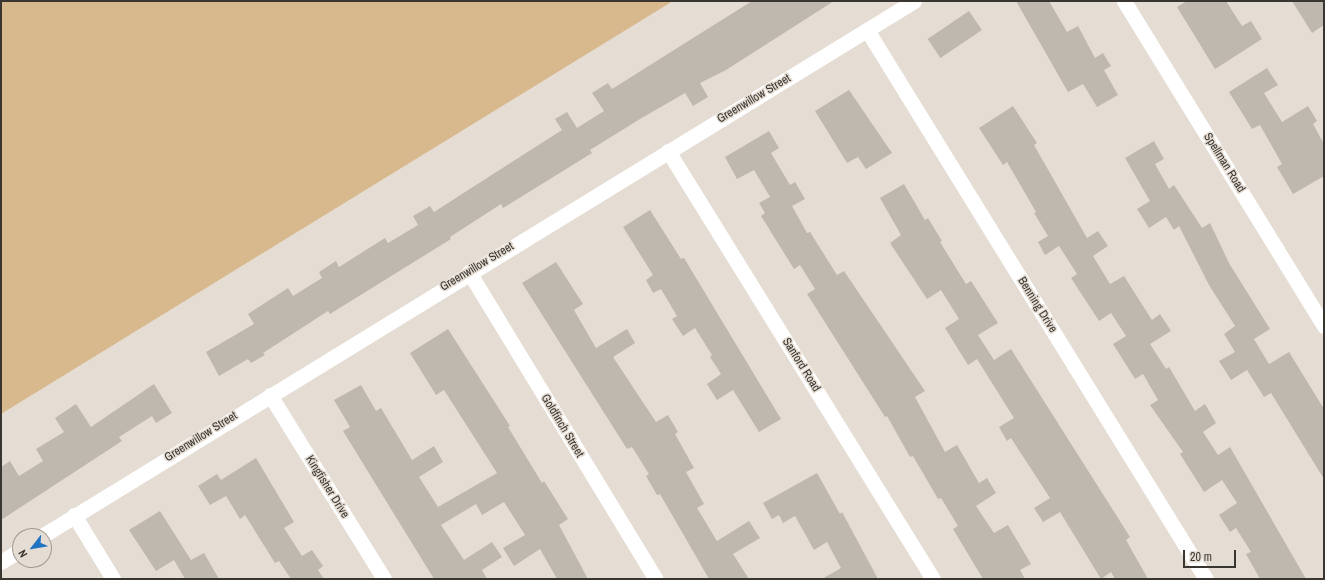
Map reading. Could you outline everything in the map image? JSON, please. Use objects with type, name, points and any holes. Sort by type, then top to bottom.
[{"type":"street","name":"Greenwillow Street","points":[[52,530],[468,272],[914,1]]},
{"type":"street","name":"Spellman Road","points":[[1124,1],[1324,326]]},
{"type":"street","name":"Benning Drive","points":[[867,30],[1206,579]]},
{"type":"street","name":"Sanford Road","points":[[668,151],[933,579]]},
{"type":"street","name":"Goldfinch Street","points":[[468,272],[656,579]]},
{"type":"street","name":"Kingfisher Drive","points":[[270,394],[384,579]]},
{"type":"street","points":[[74,516],[113,579]]},
{"type":"street","points":[[1,562],[12,555]]},
{"type":"shaded area","points":[[1,1],[673,1],[1,414]]},
{"type":"building","points":[[752,1],[834,1],[726,70],[700,83],[708,97],[693,106],[685,93],[590,150],[592,153],[503,208],[501,204],[450,237],[451,239],[330,314],[328,311],[263,353],[265,355],[251,363],[248,359],[219,376],[206,352],[254,324],[248,314],[288,288],[293,296],[322,278],[319,272],[336,261],[339,267],[385,238],[388,243],[418,225],[413,216],[430,206],[434,212],[562,130],[555,119],[567,112],[577,128],[604,111],[592,93],[608,83],[612,89]]},
{"type":"building","points":[[1016,1],[1049,1],[1067,32],[1078,26],[1095,58],[1103,53],[1111,66],[1104,70],[1118,95],[1097,107],[1083,84],[1068,92]]},
{"type":"building","points":[[1187,1],[1226,1],[1242,26],[1251,21],[1262,39],[1215,69],[1177,7]]},
{"type":"building","points":[[1292,1],[1324,1],[1324,25],[1312,33]]},
{"type":"building","points":[[969,11],[982,30],[940,58],[928,39]]},
{"type":"building","points":[[1267,68],[1278,85],[1264,93],[1282,122],[1308,106],[1317,121],[1313,124],[1324,144],[1324,176],[1293,194],[1277,167],[1282,164],[1260,125],[1252,129],[1229,92]]},
{"type":"building","points":[[849,90],[892,153],[866,169],[858,157],[847,163],[815,111]]},
{"type":"building","points":[[1013,106],[1037,143],[1034,145],[1087,238],[1098,231],[1108,246],[1093,256],[1110,284],[1124,276],[1152,320],[1160,314],[1171,331],[1150,344],[1166,369],[1169,367],[1195,411],[1205,404],[1216,423],[1203,432],[1218,455],[1230,447],[1306,579],[1260,579],[1246,554],[1251,552],[1236,528],[1230,532],[1219,515],[1237,503],[1222,480],[1204,492],[1180,454],[1183,452],[1150,405],[1158,400],[1143,374],[1135,379],[1113,344],[1126,336],[1111,313],[1099,321],[1071,278],[1077,274],[1059,246],[1045,255],[1038,242],[1048,236],[1034,213],[1036,212],[1007,162],[1003,165],[979,128]]},
{"type":"building","points":[[769,131],[779,148],[771,153],[790,185],[795,182],[805,199],[792,206],[807,233],[810,232],[837,275],[844,271],[925,391],[915,397],[945,452],[957,445],[979,483],[987,478],[996,493],[976,506],[994,533],[1008,525],[1031,564],[1020,570],[1025,579],[983,579],[953,529],[958,526],[941,498],[938,499],[913,456],[910,457],[887,416],[885,417],[807,294],[815,289],[800,265],[794,269],[761,216],[765,213],[759,203],[770,197],[754,170],[737,179],[725,157]]},
{"type":"building","points":[[1154,141],[1164,159],[1155,164],[1169,189],[1174,185],[1202,228],[1210,223],[1229,263],[1270,329],[1254,339],[1269,364],[1289,352],[1324,409],[1324,479],[1271,393],[1264,397],[1247,370],[1231,380],[1219,361],[1235,352],[1224,334],[1235,326],[1209,285],[1179,226],[1174,230],[1166,217],[1149,228],[1137,209],[1150,201],[1125,158]]},
{"type":"building","points":[[904,184],[925,220],[928,218],[942,241],[940,242],[966,284],[971,281],[998,323],[978,335],[994,360],[1011,349],[1130,537],[1126,540],[1148,579],[1115,579],[1111,572],[1101,579],[1060,512],[1043,522],[1034,508],[1050,498],[1011,438],[1007,441],[999,427],[1014,418],[977,359],[968,365],[945,328],[959,319],[941,290],[927,299],[890,243],[901,235],[880,198]]},
{"type":"building","points":[[650,210],[681,259],[684,258],[781,419],[759,432],[733,390],[717,400],[707,384],[721,374],[710,357],[712,355],[695,328],[683,336],[672,319],[677,316],[661,289],[653,293],[646,280],[653,275],[623,227]]},
{"type":"building","points":[[556,262],[583,304],[574,310],[596,348],[627,329],[635,343],[613,357],[656,422],[668,415],[678,432],[675,434],[694,468],[686,472],[704,504],[697,508],[717,541],[749,521],[760,538],[733,554],[749,579],[709,579],[660,494],[657,495],[646,476],[649,474],[632,447],[627,449],[522,283]]},
{"type":"building","points":[[448,329],[510,426],[508,427],[542,483],[544,481],[568,519],[559,525],[588,579],[557,579],[540,549],[514,566],[503,548],[525,535],[504,502],[482,515],[476,504],[441,525],[464,560],[492,542],[502,557],[482,570],[487,579],[434,579],[343,431],[350,427],[334,400],[361,385],[376,411],[381,408],[412,460],[434,446],[443,462],[419,477],[438,507],[497,473],[444,390],[436,395],[410,353]]},
{"type":"building","points":[[154,384],[172,413],[156,423],[152,416],[119,437],[122,441],[1,520],[1,467],[10,461],[19,476],[43,461],[36,449],[64,432],[55,418],[76,404],[91,427]]},
{"type":"building","points":[[256,458],[294,522],[284,528],[302,556],[312,550],[323,566],[318,570],[324,579],[291,579],[279,561],[275,563],[245,515],[240,519],[226,496],[210,505],[198,486],[217,474],[221,480]]},
{"type":"building","points":[[817,473],[840,514],[842,512],[878,579],[822,579],[841,568],[827,542],[814,550],[795,516],[783,523],[779,515],[772,519],[763,503]]},
{"type":"building","points":[[160,511],[191,560],[204,553],[219,579],[185,579],[174,560],[156,571],[129,530]]}]
